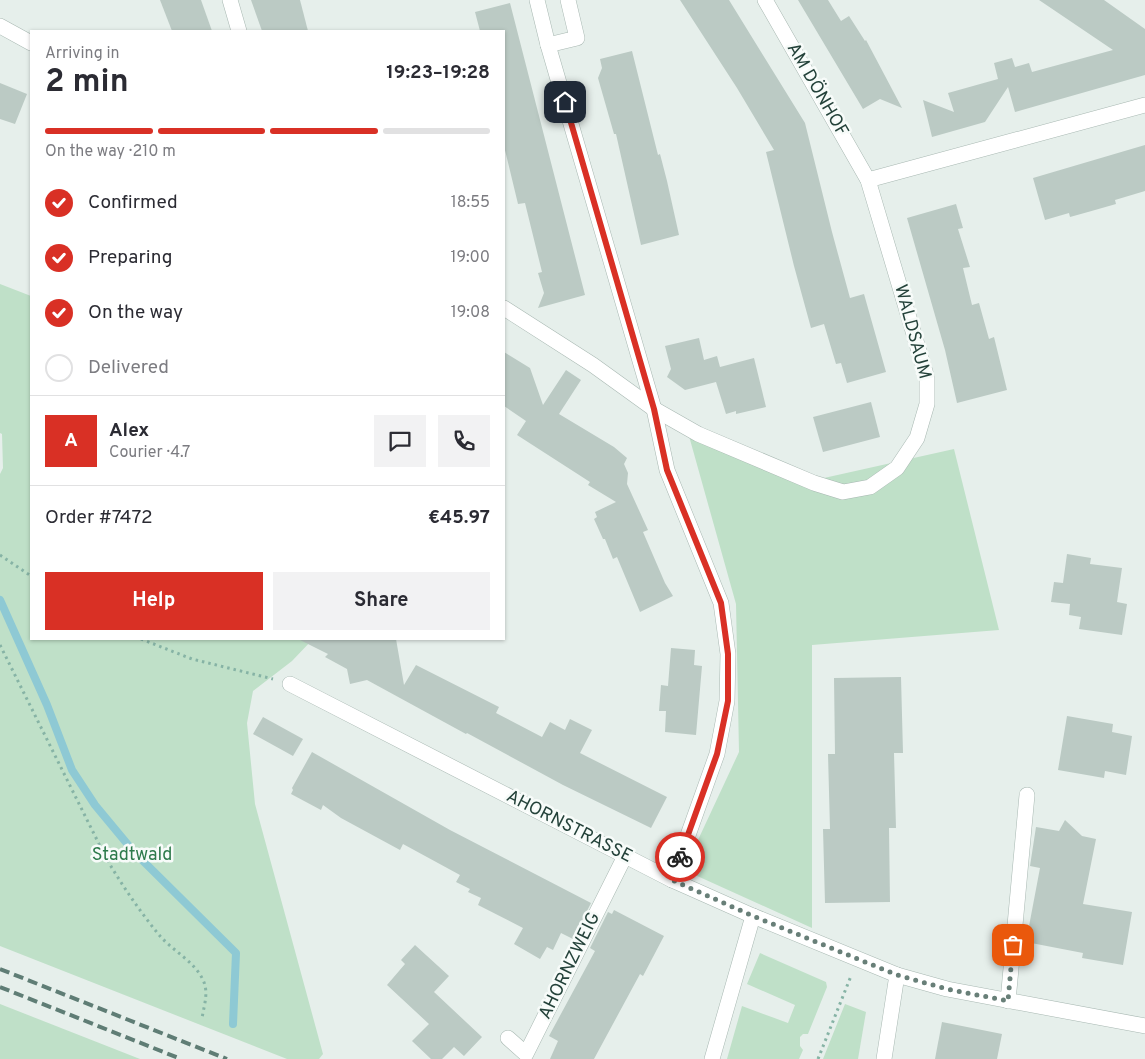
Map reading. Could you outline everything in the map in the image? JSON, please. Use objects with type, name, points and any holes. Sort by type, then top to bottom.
[{"type":"street","points":[[230,0],[239,30]]},
{"type":"street","points":[[537,0],[548,45],[654,409],[667,470],[721,603],[728,654],[728,701],[717,754],[672,880]]},
{"type":"street","points":[[548,45],[576,38],[568,0]]},
{"type":"street","name":"AM DÖNHOF","points":[[765,0],[868,180]]},
{"type":"street","points":[[0,26],[30,42]]},
{"type":"street","points":[[868,180],[1145,105]]},
{"type":"street","name":"WALDSAUM","points":[[505,309],[593,366],[654,409],[698,434],[814,484],[844,492],[870,487],[897,468],[916,438],[927,404],[927,378],[868,180]]},
{"type":"street","name":"AHORNSTRASSE","points":[[290,684],[672,880],[753,916],[897,975],[947,989],[1145,1026]]},
{"type":"street","points":[[1008,1001],[1027,795]]},
{"type":"street","name":"AHORNZWEIG","points":[[508,1038],[526,1054],[625,856]]},
{"type":"street","points":[[712,1059],[753,916]]},
{"type":"street","points":[[884,1059],[897,975]]},
{"type":"path","points":[[0,555],[30,575]]},
{"type":"path","points":[[144,640],[192,659],[290,684]]},
{"type":"path","points":[[0,645],[106,858],[123,887],[161,937],[195,969],[203,980],[206,991],[202,1018]]},
{"type":"path","points":[[818,1059],[859,959]]},
{"type":"green space","name":"Stadtwald","points":[[0,284],[30,296],[30,640],[312,640],[292,661],[253,691],[247,723],[255,804],[323,1054],[319,1059],[287,1059],[0,946],[0,474],[3,468],[2,434],[0,433]]},
{"type":"green space","points":[[689,436],[815,480],[954,449],[999,630],[812,645],[812,928],[684,870],[739,752],[736,604]]},
{"type":"green space","points":[[760,953],[826,982],[827,987],[808,1034],[803,1034],[800,1037],[800,1046],[803,1050],[799,1059],[727,1059],[742,1006],[788,1023],[795,1005],[747,984]]},
{"type":"green space","points":[[0,1004],[140,1059],[0,1059]]},
{"type":"green space","points":[[845,1004],[866,1012],[858,1059],[823,1059]]},
{"type":"building","points":[[160,0],[201,0],[212,30],[172,30]]},
{"type":"building","points":[[251,0],[300,0],[308,30],[262,30]]},
{"type":"building","points":[[680,0],[729,0],[805,123],[850,298],[864,294],[886,372],[847,383],[841,363],[836,364],[824,324],[811,328],[766,152],[774,150],[737,88]]},
{"type":"building","points":[[798,0],[828,0],[841,21],[849,16],[866,40],[902,108],[880,99],[863,109]]},
{"type":"building","points":[[1039,0],[1104,0],[1145,29],[1145,75],[1015,112],[1008,87],[985,122],[932,137],[923,100],[954,112],[948,93],[998,79],[994,63],[1012,58],[1015,67],[1029,63],[1032,72],[1113,50]]},
{"type":"building","points":[[510,3],[585,295],[538,308],[544,293],[538,273],[542,272],[525,203],[518,204],[505,150],[505,30],[480,30],[475,12]]},
{"type":"building","points":[[632,51],[658,155],[660,154],[667,181],[679,235],[641,245],[616,134],[614,134],[598,78],[602,68],[600,59]]},
{"type":"building","points":[[0,83],[27,94],[15,124],[0,119]]},
{"type":"building","points":[[1145,145],[1145,191],[1115,200],[1116,204],[1070,217],[1069,213],[1045,220],[1033,178]]},
{"type":"building","points":[[956,204],[963,228],[958,229],[970,267],[963,268],[972,305],[979,303],[989,339],[994,337],[1007,390],[957,403],[945,350],[907,218]]},
{"type":"building","points":[[699,338],[704,360],[717,356],[720,367],[754,358],[766,407],[736,414],[736,411],[726,414],[716,382],[685,390],[667,377],[671,369],[665,346]]},
{"type":"building","points":[[505,353],[530,368],[543,405],[566,370],[581,380],[559,414],[614,447],[627,458],[624,464],[628,473],[627,484],[648,530],[643,532],[665,583],[673,596],[640,612],[617,557],[613,559],[594,519],[597,517],[595,512],[616,502],[588,485],[590,482],[517,435],[526,421],[505,407]]},
{"type":"building","points":[[871,402],[880,437],[823,452],[813,417]]},
{"type":"building","points":[[1067,554],[1091,558],[1090,564],[1122,568],[1117,602],[1127,604],[1122,635],[1079,629],[1081,617],[1069,615],[1070,604],[1051,602],[1054,582],[1063,583]]},
{"type":"building","points":[[300,640],[396,640],[404,685],[416,665],[499,707],[496,713],[542,737],[550,722],[565,730],[570,719],[592,730],[580,753],[667,797],[651,828],[563,785],[367,680],[350,684],[347,669],[325,657],[328,654]]},
{"type":"building","points":[[671,648],[695,650],[694,665],[702,666],[696,735],[665,732],[666,711],[659,711],[661,685],[668,686]]},
{"type":"building","points":[[901,677],[903,753],[894,753],[896,828],[889,828],[890,902],[825,903],[823,829],[830,829],[828,754],[835,754],[834,678]]},
{"type":"building","points":[[1067,716],[1113,724],[1112,732],[1132,736],[1126,775],[1105,771],[1104,778],[1058,770]]},
{"type":"building","points":[[263,717],[303,739],[293,756],[253,734]]},
{"type":"building","points":[[312,752],[450,830],[591,903],[573,939],[561,933],[553,950],[547,947],[540,959],[514,944],[523,928],[478,905],[481,898],[468,892],[470,889],[456,882],[460,875],[403,844],[400,850],[341,818],[323,805],[321,810],[291,794],[292,788]]},
{"type":"building","points":[[1065,820],[1082,836],[1096,839],[1083,904],[1132,912],[1123,965],[1082,958],[1083,953],[1026,942],[1040,868],[1030,866],[1036,827],[1059,831]]},
{"type":"building","points":[[614,910],[664,936],[643,976],[640,974],[594,1059],[550,1059],[558,1041],[549,1036],[595,951],[590,948],[608,912],[612,914]]},
{"type":"building","points":[[415,945],[449,976],[434,992],[482,1037],[464,1056],[454,1047],[442,1059],[431,1059],[412,1041],[429,1024],[387,985],[405,964],[401,960]]},
{"type":"building","points":[[942,1022],[1002,1034],[997,1059],[935,1059]]},
{"type":"waterway","points":[[0,600],[47,705],[72,770],[95,805],[134,852],[236,953],[233,1024]]},
{"type":"railway","points":[[0,969],[227,1059]]},
{"type":"railway","points":[[0,987],[181,1059]]},
{"type":"way so far","points":[[680,857],[672,880],[753,916],[897,975],[947,989],[1008,1001],[1013,945]]},
{"type":"route","points":[[565,102],[654,409],[667,470],[721,603],[728,654],[728,701],[717,754],[680,857]]}]
